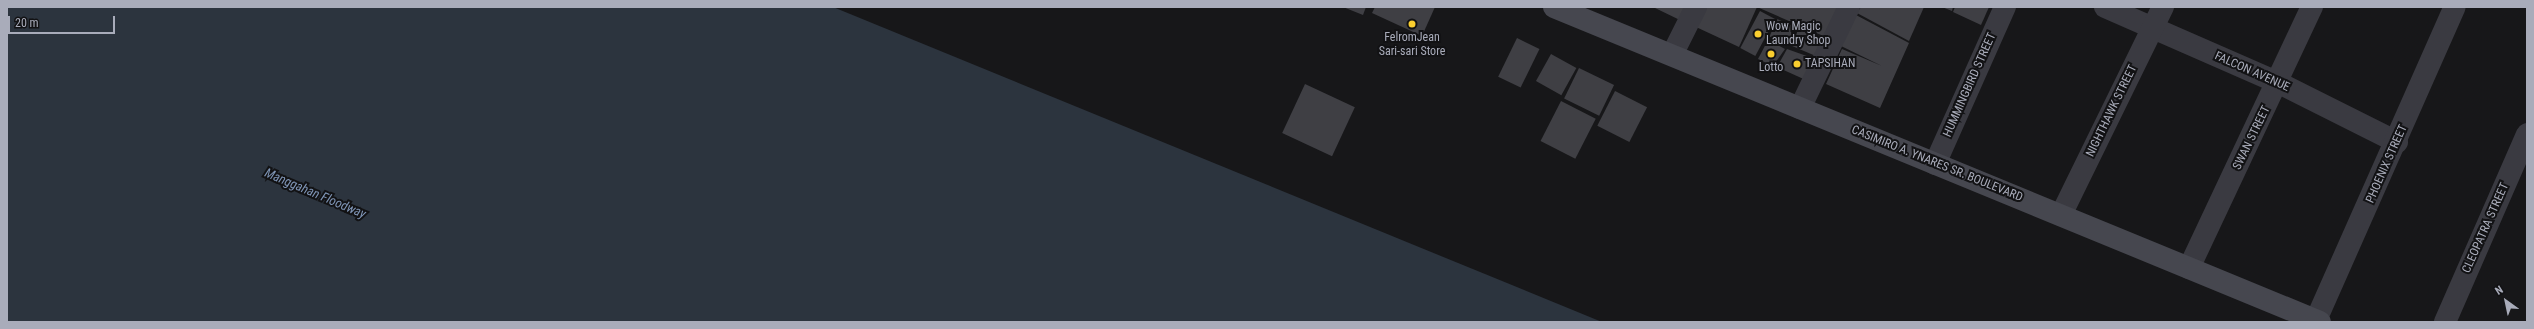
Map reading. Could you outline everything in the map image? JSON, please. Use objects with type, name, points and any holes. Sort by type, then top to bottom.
[{"type":"main road","name":"CASIMIRO A. YNARES SR. BOULEVARD","points":[[1554,7],[2318,321]]},
{"type":"street","points":[[1672,55],[1696,7]]},
{"type":"street","points":[[1800,108],[1849,7]]},
{"type":"street","name":"HUMMINGBIRD STREET","points":[[1935,164],[2005,7]]},
{"type":"street","name":"FALCON AVENUE","points":[[2105,7],[2279,83],[2397,142]]},
{"type":"street","name":"NIGHTHAWK STREET","points":[[2061,215],[2163,7]]},
{"type":"street","name":"SWAN STREET","points":[[2189,268],[2279,83],[2312,7]]},
{"type":"street","name":"PHOENIX STREET","points":[[2318,321],[2455,7]]},
{"type":"street","name":"CLEOPATRA STREET","points":[[2445,322],[2527,134]]},
{"type":"water","name":"Manggahan Floodway","points":[[7,7],[833,7],[1602,322],[7,322]]},
{"type":"building","points":[[1343,7],[1366,7],[1363,15]]},
{"type":"building","name":"FelromJean Sari-sari Store","points":[[1375,7],[1435,7],[1422,36],[1372,13]]},
{"type":"building","points":[[1653,7],[1694,7],[1686,23]]},
{"type":"building","points":[[1706,7],[1757,7],[1739,47],[1696,27]]},
{"type":"building","points":[[1757,7],[1836,7],[1841,9],[1828,38]]},
{"type":"building","points":[[1861,7],[1924,7],[1909,41],[1857,13]]},
{"type":"building","points":[[1942,7],[1953,7],[1952,11]]},
{"type":"building","points":[[1955,7],[1989,7],[1981,25],[1953,12]]},
{"type":"building","name":"Wow Magic Laundry Shop","points":[[1760,11],[1775,19],[1755,56],[1740,48]]},
{"type":"building","points":[[1856,15],[1909,43],[1880,108],[1826,84],[1842,49],[1882,66],[1841,46]]},
{"type":"building","points":[[1777,19],[1827,40],[1819,58],[1770,36]]},
{"type":"building","points":[[1517,38],[1539,49],[1521,88],[1498,77]]},
{"type":"building","name":"Lotto","points":[[1768,40],[1785,49],[1773,66],[1758,59]]},
{"type":"building","name":"TAPSIHAN","points":[[1787,49],[1818,60],[1808,81],[1777,67]]},
{"type":"building","points":[[1551,54],[1576,68],[1561,95],[1536,81]]},
{"type":"building","points":[[1579,68],[1614,85],[1599,116],[1564,99]]},
{"type":"building","points":[[1305,84],[1355,107],[1332,156],[1282,133]]},
{"type":"building","points":[[1615,91],[1647,107],[1629,142],[1597,126]]},
{"type":"building","points":[[1561,101],[1596,119],[1575,159],[1541,141]]},
{"type":"place","name":"FelromJean Sari-sari Store","points":[[1412,24]]},
{"type":"place","name":"Wow Magic Laundry Shop","points":[[1758,34]]},
{"type":"place","name":"Lotto","points":[[1771,54]]},
{"type":"place","name":"TAPSIHAN","points":[[1797,64]]}]
